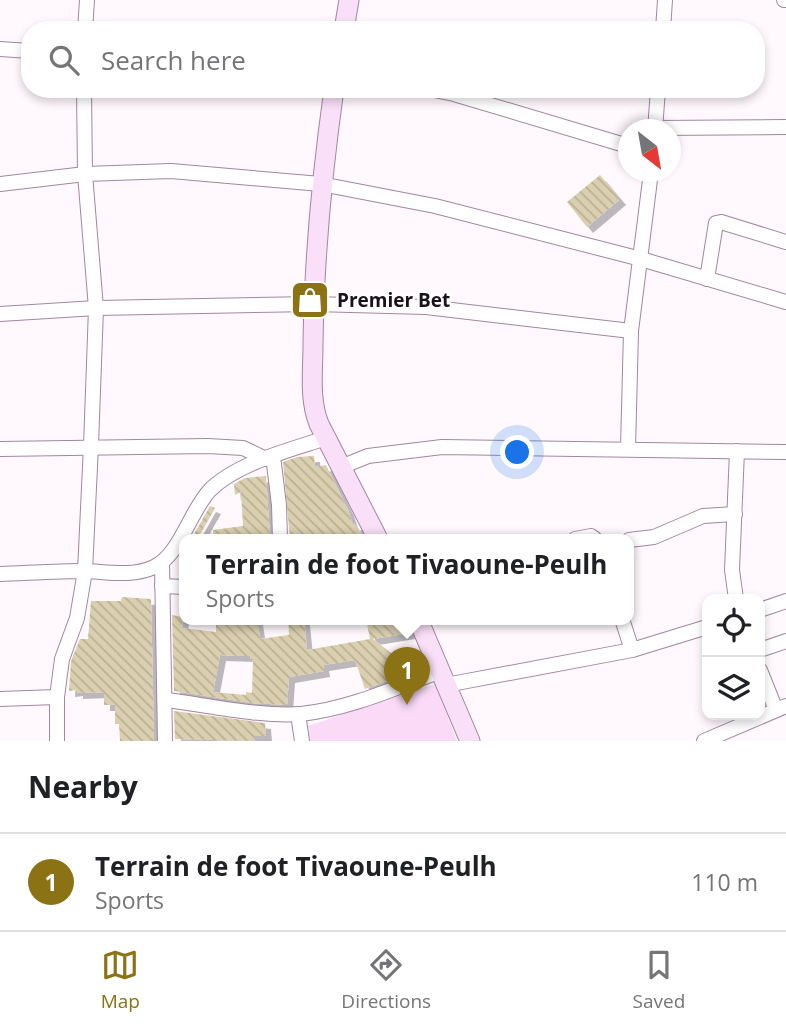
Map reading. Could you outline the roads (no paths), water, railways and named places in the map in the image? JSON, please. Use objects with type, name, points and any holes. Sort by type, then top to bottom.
[{"type":"street","points":[[86,21],[87,0]]},
{"type":"street","points":[[346,21],[349,0]]},
{"type":"street","points":[[664,21],[665,0]]},
{"type":"street","points":[[0,50],[21,51]]},
{"type":"street","points":[[57,741],[57,697],[62,659],[77,618],[85,571],[91,446],[96,307],[85,174],[84,98]]},
{"type":"street","points":[[333,98],[321,184],[314,304],[314,407],[326,438],[375,534]]},
{"type":"street","points":[[467,98],[618,143]]},
{"type":"street","points":[[656,119],[658,98]]},
{"type":"street","points":[[681,129],[786,127]]},
{"type":"street","points":[[0,184],[85,174],[172,171],[321,184],[435,206],[641,259],[786,302]]},
{"type":"street","points":[[628,449],[631,331],[649,182]]},
{"type":"street","points":[[707,279],[716,223],[721,222],[786,242]]},
{"type":"street","points":[[0,314],[96,307],[314,304],[426,307],[631,331]]},
{"type":"street","points":[[182,534],[199,503],[225,477],[326,438]]},
{"type":"street","points":[[0,449],[91,446],[232,447],[269,458]]},
{"type":"street","points":[[341,467],[368,456],[442,447],[786,452]]},
{"type":"street","points":[[735,594],[732,570],[737,452]]},
{"type":"street","points":[[269,458],[279,505],[280,534]]},
{"type":"street","points":[[634,539],[654,537],[703,516],[734,514]]},
{"type":"street","points":[[0,574],[140,572],[162,563],[179,540]]},
{"type":"street","points":[[162,563],[165,741]]},
{"type":"street","points":[[162,586],[179,587]]},
{"type":"street","points":[[765,608],[786,601]]},
{"type":"street","points":[[421,625],[470,741]]},
{"type":"street","points":[[624,625],[632,650]]},
{"type":"street","points":[[166,700],[268,713],[325,711],[443,678],[632,650],[702,629]]},
{"type":"street","points":[[765,648],[786,641]]},
{"type":"street","points":[[704,741],[781,708],[765,679]]},
{"type":"street","points":[[0,699],[57,697]]},
{"type":"street","points":[[298,714],[302,741]]},
{"type":"place","name":"Premier Bet","points":[[310,300]]},
{"type":"place","name":"Terrain de foot Tivaoune-Peulh","points":[[407,705]]}]
